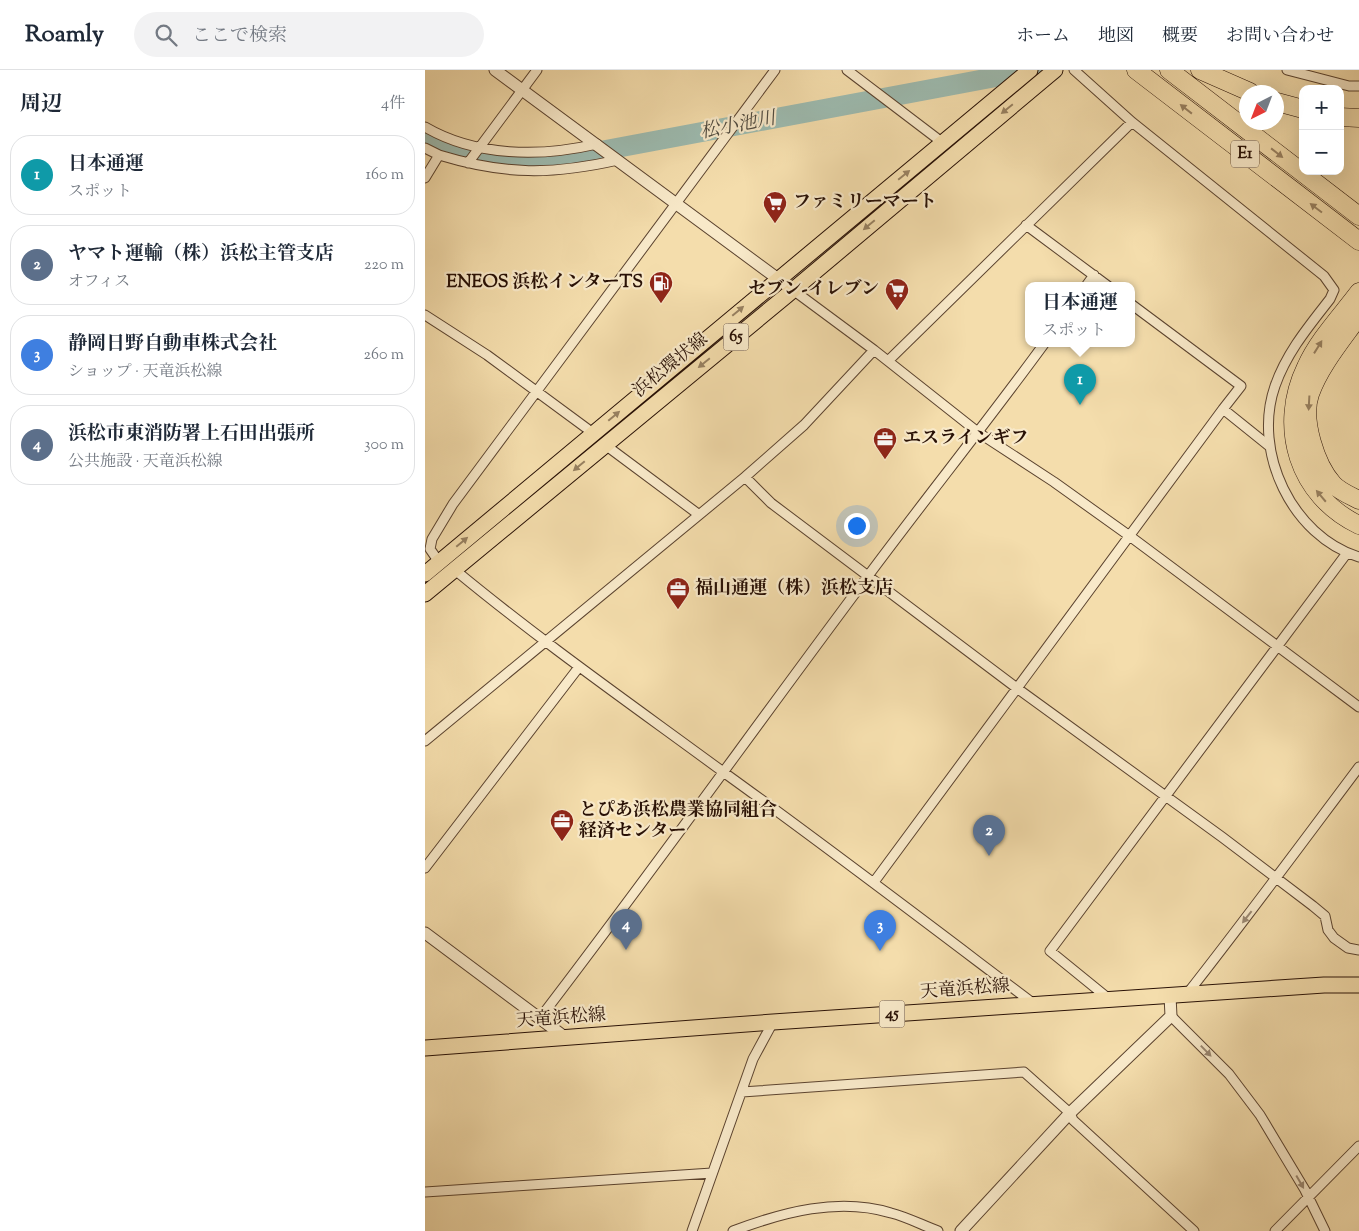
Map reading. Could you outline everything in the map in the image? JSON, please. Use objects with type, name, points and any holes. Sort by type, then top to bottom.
[{"type":"highway","name":"E1","points":[[1136,70],[1357,239]]},
{"type":"highway","name":"E1","points":[[1169,70],[1359,216]]},
{"type":"highway","points":[[1200,70],[1239,87]]},
{"type":"highway","points":[[1284,104],[1299,108]]},
{"type":"highway","points":[[1344,117],[1359,118]]},
{"type":"highway","points":[[1359,292],[1325,335],[1305,366],[1295,397],[1292,422],[1294,443],[1304,471],[1319,496],[1340,516],[1359,525]]},
{"type":"highway","points":[[1359,316],[1331,355],[1309,395],[1308,430],[1317,460],[1334,485],[1359,500]]},
{"type":"main road","name":"浜松環状線","points":[[425,594],[604,444],[793,290],[1050,74]]},
{"type":"main road","name":"浜松環状線","points":[[425,574],[1024,75]]},
{"type":"main road","name":"天竜浜松線","points":[[425,1048],[1034,1004],[1324,985],[1359,985]]},
{"type":"street","points":[[495,70],[874,350],[979,433],[1054,482],[1131,537],[1359,707]]},
{"type":"street","points":[[468,163],[537,70]]},
{"type":"street","points":[[439,562],[430,548],[436,531],[775,70]]},
{"type":"street","points":[[847,70],[943,143]]},
{"type":"street","points":[[1287,70],[1349,86],[1359,86]]},
{"type":"street","points":[[1076,73],[1132,122],[1325,276],[1334,290],[1330,299],[1296,344],[1275,386],[1269,414],[1269,446],[1276,471],[1292,503],[1320,537],[1347,553],[1359,557]]},
{"type":"street","points":[[888,361],[1132,122]]},
{"type":"street","points":[[425,127],[480,148],[515,153],[569,151],[597,144]]},
{"type":"street","points":[[425,148],[439,155],[468,163],[519,172],[551,171],[615,158]]},
{"type":"street","points":[[425,178],[439,155]]},
{"type":"street","points":[[1026,225],[1103,282]]},
{"type":"street","points":[[1089,282],[1094,275]]},
{"type":"street","points":[[874,882],[1241,386],[1135,307]]},
{"type":"street","points":[[425,315],[538,390],[593,433]]},
{"type":"street","points":[[540,1018],[869,575],[979,433],[1042,347]]},
{"type":"street","points":[[425,741],[745,477],[804,425],[874,350]]},
{"type":"street","points":[[1223,409],[1269,446]]},
{"type":"street","points":[[604,444],[698,514]]},
{"type":"street","points":[[745,477],[771,503],[1018,689],[1277,878],[1325,916],[1328,930],[1334,938],[1348,948],[1359,950]]},
{"type":"street","points":[[1109,999],[1050,951],[1347,553]]},
{"type":"street","points":[[455,570],[499,607],[546,640],[579,667],[874,882],[1034,1004]]},
{"type":"street","points":[[425,868],[579,667]]},
{"type":"street","points":[[1187,994],[1277,878],[1359,767]]},
{"type":"street","points":[[425,933],[566,1038]]},
{"type":"street","points":[[1170,996],[1171,1016],[1234,1081],[1260,1115],[1309,1198],[1325,1231]]},
{"type":"street","points":[[961,1231],[1071,1113],[1171,1016]]},
{"type":"street","points":[[692,1231],[753,1059],[773,1022]]},
{"type":"street","points":[[742,1092],[1024,1072],[1071,1113],[1073,1120],[1194,1231]]},
{"type":"street","points":[[1275,1231],[1359,1146]]},
{"type":"street","points":[[425,1192],[712,1173]]},
{"type":"street","points":[[733,1231],[765,1219],[833,1205],[864,1207],[892,1213],[938,1231]]},
{"type":"waterway","name":"松小池川","points":[[425,135],[440,142],[484,155],[547,161],[996,77],[1053,70]]},
{"type":"place","name":"ファミリーマート","points":[[775,224]]},
{"type":"place","name":"ENEOS 浜松インターTS","points":[[661,304]]},
{"type":"place","name":"セブン-イレブン","points":[[897,311]]},
{"type":"place","name":"日本通運","points":[[1080,405]]},
{"type":"place","name":"エスラインギフ","points":[[885,460]]},
{"type":"place","name":"福山通運（株）浜松支店","points":[[678,610]]},
{"type":"place","name":"とぴあ浜松農業協同組合 経済センター","points":[[562,842]]},
{"type":"place","name":"ヤマト運輸（株）浜松主管支店","points":[[989,856]]},
{"type":"place","name":"浜松市東消防署上石田出張所","points":[[626,950]]},
{"type":"place","name":"静岡日野自動車株式会社","points":[[880,951]]}]
